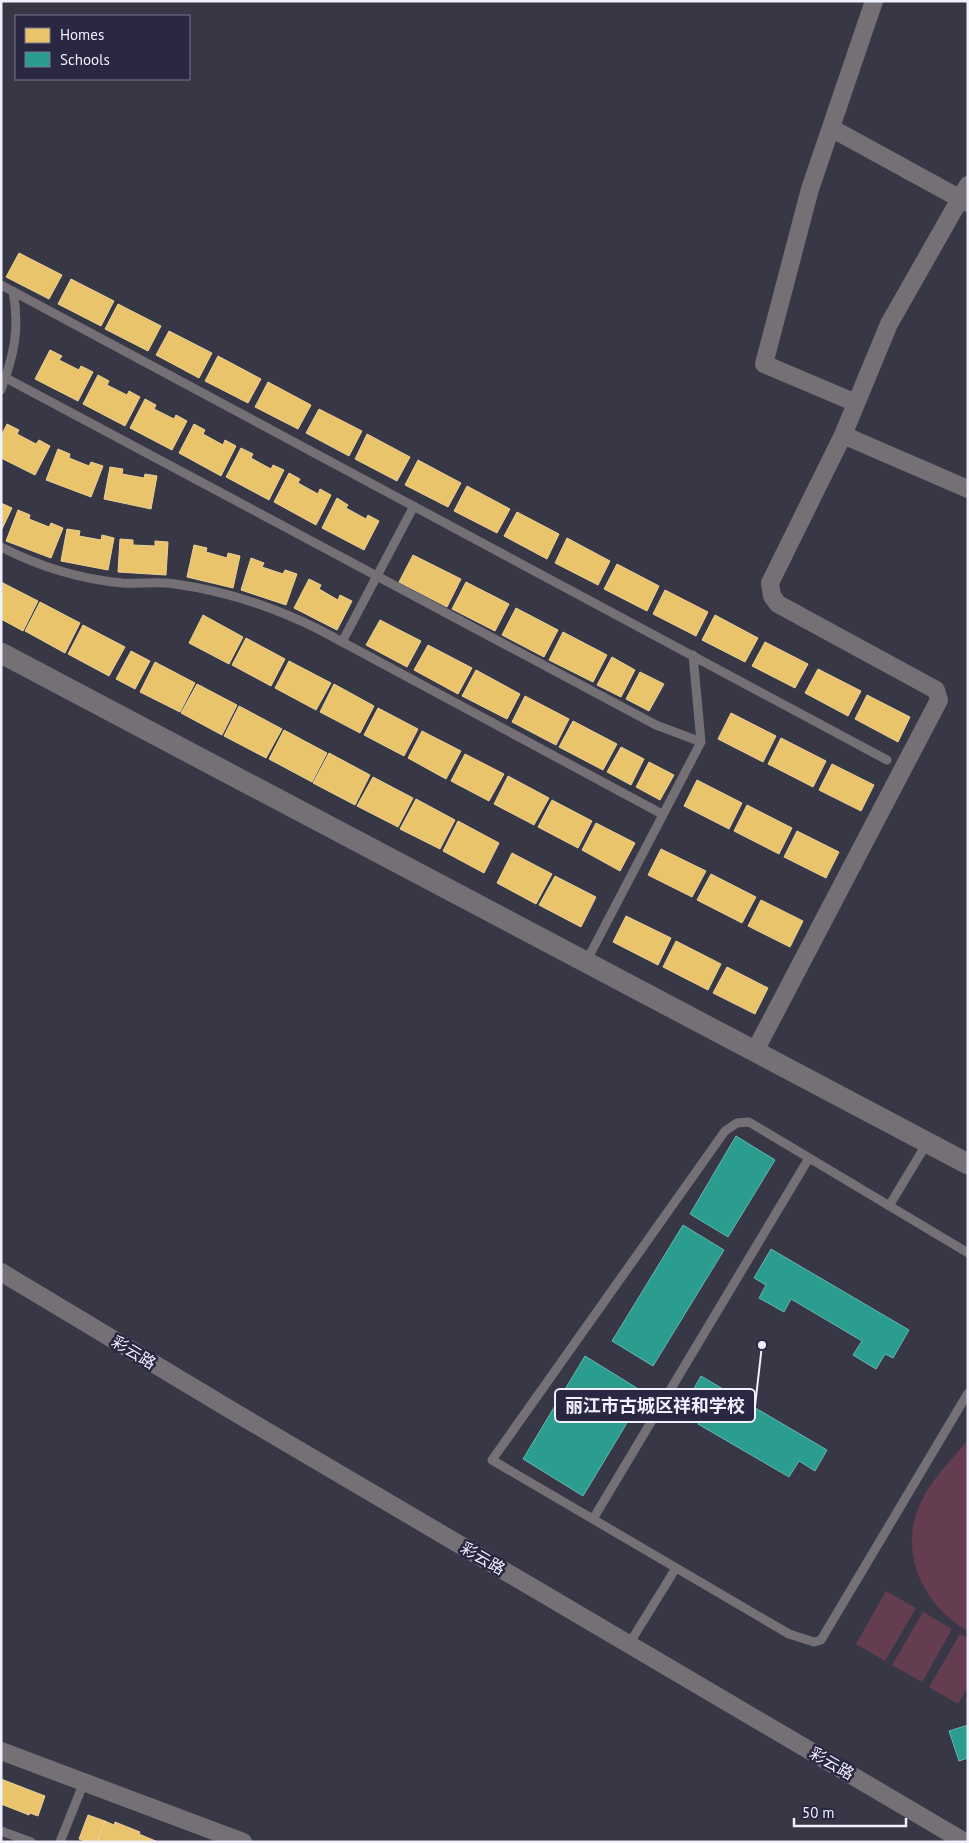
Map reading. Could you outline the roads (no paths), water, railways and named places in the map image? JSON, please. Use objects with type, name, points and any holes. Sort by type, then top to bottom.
[{"type":"street","points":[[856,403],[764,364],[810,190],[874,1]]},
{"type":"street","points":[[755,1051],[939,700],[936,690],[782,607],[772,596],[770,590],[772,577],[843,435],[889,324],[965,196],[831,128]]},
{"type":"street","points":[[843,435],[968,489]]},
{"type":"street","points":[[1,653],[968,1164]]},
{"type":"street","name":"彩云路","points":[[1,1272],[244,1418],[965,1842]]},
{"type":"street","points":[[1,1751],[84,1782],[221,1838],[243,1842]]},
{"type":"lane","points":[[1,285],[887,760]]},
{"type":"lane","points":[[1,390],[12,360],[16,335],[16,308],[13,291]]},
{"type":"lane","points":[[6,378],[656,725],[701,742]]},
{"type":"lane","points":[[342,642],[414,506]]},
{"type":"lane","points":[[1,547],[50,568],[94,579],[129,583],[172,583],[225,594],[298,619],[662,814]]},
{"type":"lane","points":[[586,962],[701,742],[693,655]]},
{"type":"lane","points":[[968,1253],[749,1122],[737,1123],[725,1130],[492,1460],[788,1634],[814,1642],[821,1640],[968,1393]]},
{"type":"lane","points":[[889,1206],[928,1142]]},
{"type":"lane","points":[[593,1519],[809,1158]]},
{"type":"lane","points":[[629,1644],[676,1568]]},
{"type":"lane","points":[[60,1842],[84,1782]]},
{"type":"lane","points":[[1,1832],[31,1842]]},
{"type":"place","name":"丽江市古城区祥和学校","points":[[762,1345]]}]
